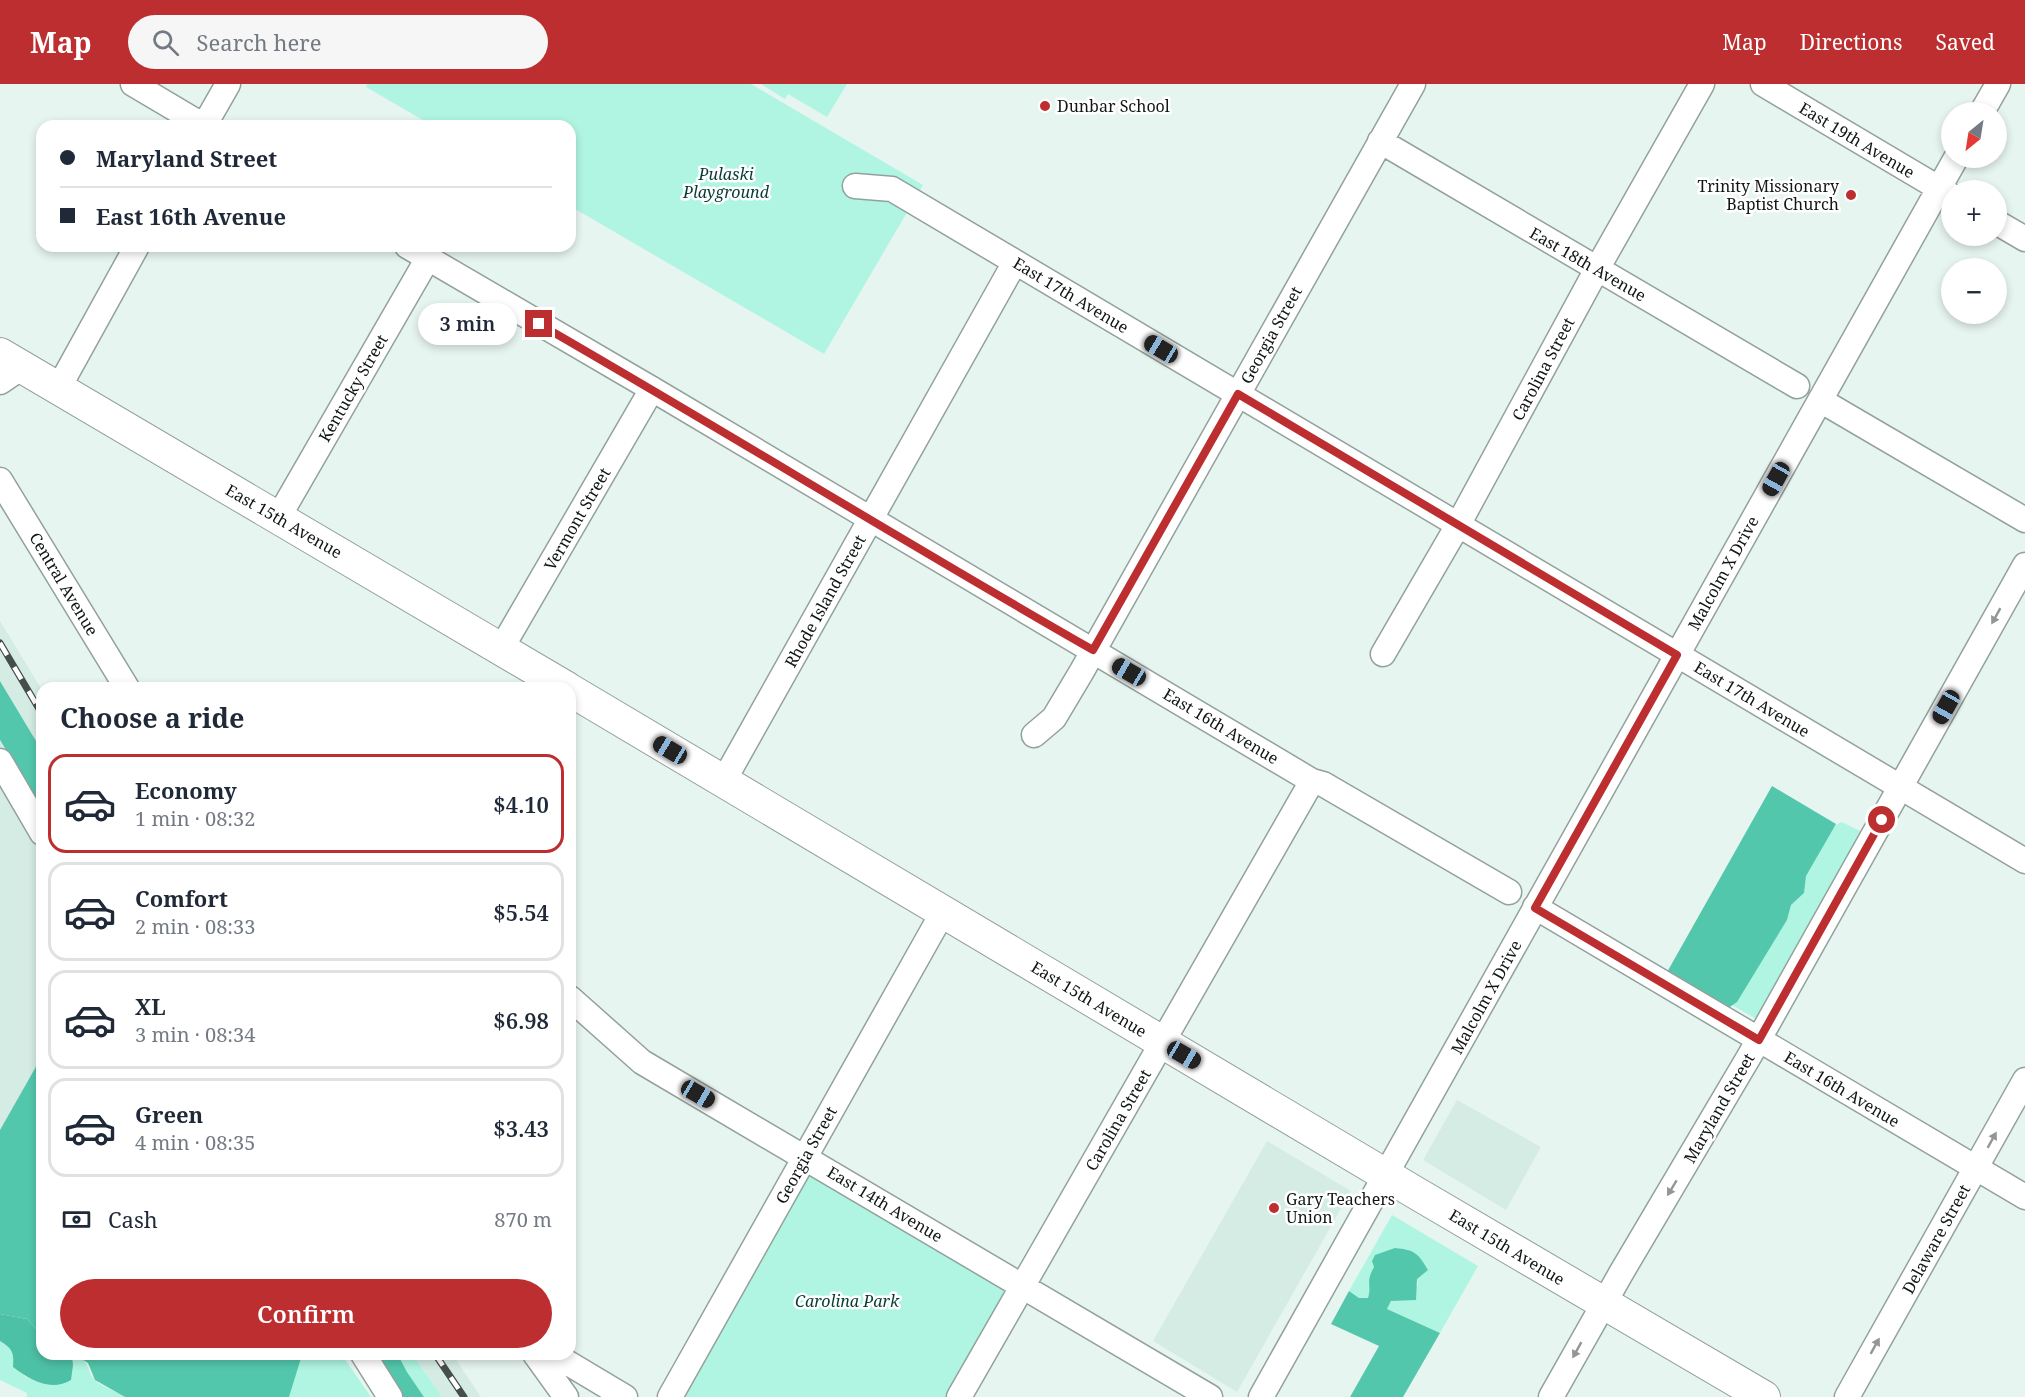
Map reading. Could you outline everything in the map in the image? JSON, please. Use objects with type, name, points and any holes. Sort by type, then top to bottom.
[{"type":"main road","name":"East 15th Avenue","points":[[7,368],[58,389],[557,682]]},
{"type":"main road","name":"East 15th Avenue","points":[[576,693],[1764,1397]]},
{"type":"street","points":[[133,84],[194,120]]},
{"type":"street","points":[[207,120],[228,84]]},
{"type":"street","name":"Georgia Street","points":[[1034,735],[1053,718],[1093,650],[1413,84]]},
{"type":"street","name":"Carolina Street","points":[[1383,654],[1458,525],[1597,269],[1702,84]]},
{"type":"street","name":"East 19th Avenue","points":[[1763,84],[1941,190]]},
{"type":"street","points":[[1988,102],[1998,84]]},
{"type":"street","name":"East 18th Avenue","points":[[1380,141],[1797,386]]},
{"type":"street","name":"East 17th Avenue","points":[[855,186],[892,189],[2025,861]]},
{"type":"street","name":"Malcolm X Drive","points":[[1262,1397],[1820,400],[1941,199]]},
{"type":"street","points":[[2007,228],[2025,239]]},
{"type":"street","points":[[58,389],[134,252]]},
{"type":"street","name":"East 16th Avenue","points":[[418,252],[1312,781],[1323,784],[1509,892]]},
{"type":"street","name":"Kentucky Street","points":[[278,518],[428,258]]},
{"type":"street","name":"Rhode Island Street","points":[[723,782],[1015,262]]},
{"type":"street","name":"Vermont Street","points":[[501,649],[652,389]]},
{"type":"street","points":[[1820,400],[2025,520]]},
{"type":"street","name":"Central Avenue","points":[[0,480],[123,682]]},
{"type":"street","name":"Maryland Street","points":[[1551,1397],[1759,1040],[2025,565]]},
{"type":"street","points":[[0,761],[36,823]]},
{"type":"street","name":"Carolina Street","points":[[959,1397],[1312,781]]},
{"type":"street","name":"East 16th Avenue","points":[[1535,908],[2025,1197]]},
{"type":"street","name":"Georgia Street","points":[[670,1397],[943,912]]},
{"type":"street","name":"East 14th Avenue","points":[[576,1003],[642,1062],[1210,1397]]},
{"type":"street","name":"Delaware Street","points":[[1846,1397],[2025,1080]]},
{"type":"street","points":[[367,1360],[390,1397]]},
{"type":"street","points":[[539,1360],[566,1397]]},
{"type":"street","points":[[563,1360],[625,1397]]},
{"type":"shaded area","points":[[0,621],[37,682],[36,741],[0,681]]},
{"type":"shaded area","points":[[0,681],[36,741],[36,800],[0,740]]},
{"type":"shaded area","points":[[0,740],[36,800],[36,1067],[0,1130]]},
{"type":"shaded area","points":[[1772,786],[1836,824],[1806,876],[1804,893],[1791,905],[1787,920],[1737,1002],[1727,1009],[1666,974]]},
{"type":"shaded area","points":[[36,1067],[36,1329],[27,1319],[0,1314],[0,1130]]},
{"type":"shaded area","points":[[1457,1100],[1541,1147],[1506,1210],[1423,1160]]},
{"type":"shaded area","points":[[1267,1141],[1351,1191],[1237,1392],[1153,1341]]},
{"type":"shaded area","points":[[1395,1248],[1415,1253],[1428,1270],[1417,1279],[1416,1300],[1391,1301],[1387,1309],[1440,1333],[1403,1397],[1350,1397],[1379,1346],[1331,1324],[1349,1291],[1359,1298],[1368,1298],[1369,1280],[1374,1267],[1372,1261],[1375,1255]]},
{"type":"shaded area","points":[[0,1314],[27,1319],[36,1329],[36,1360],[72,1360],[71,1380],[48,1385],[26,1376],[13,1367],[12,1352],[0,1341]]},
{"type":"shaded area","points":[[83,1360],[300,1360],[289,1397],[125,1397],[95,1380],[88,1363]]},
{"type":"shaded area","points":[[378,1360],[401,1360],[424,1397],[403,1397]]},
{"type":"shaded area","points":[[416,1360],[456,1360],[481,1397],[442,1397]]},
{"type":"green space","name":"Pulaski Playground","points":[[367,84],[751,84],[923,185],[824,354],[576,209],[576,120],[423,120],[366,87]]},
{"type":"green space","points":[[761,84],[847,84],[827,117],[788,94],[785,99]]},
{"type":"green space","points":[[1842,822],[1862,832],[1758,1020],[1732,1005],[1737,1001],[1787,920],[1791,905],[1804,893],[1806,875],[1822,844],[1832,829]]},
{"type":"green space","name":"Carolina Park","points":[[812,1170],[1018,1290],[956,1397],[680,1397]]},
{"type":"green space","points":[[1392,1215],[1478,1266],[1440,1333],[1387,1309],[1391,1301],[1418,1285],[1417,1279],[1374,1267],[1369,1280],[1368,1298],[1359,1298],[1349,1291]]},
{"type":"green space","points":[[0,1341],[12,1352],[13,1367],[26,1377],[41,1383],[73,1365],[72,1360],[83,1360],[97,1382],[125,1397],[27,1397],[27,1393],[0,1380]]},
{"type":"green space","points":[[300,1360],[345,1360],[371,1397],[289,1397]]},
{"type":"green space","points":[[401,1360],[416,1360],[442,1397],[424,1397]]},
{"type":"railway","points":[[0,643],[36,704]]},
{"type":"railway","points":[[439,1360],[464,1397]]},
{"type":"place","name":"Dunbar School","points":[[1045,106]]},
{"type":"place","name":"Trinity Missionary Baptist Church","points":[[1851,195]]},
{"type":"place","name":"Gary Teachers Union","points":[[1274,1208]]},
{"type":"route","points":[[539,324],[1093,650],[1238,394],[1677,655],[1535,908],[1759,1040],[1882,820]]}]
